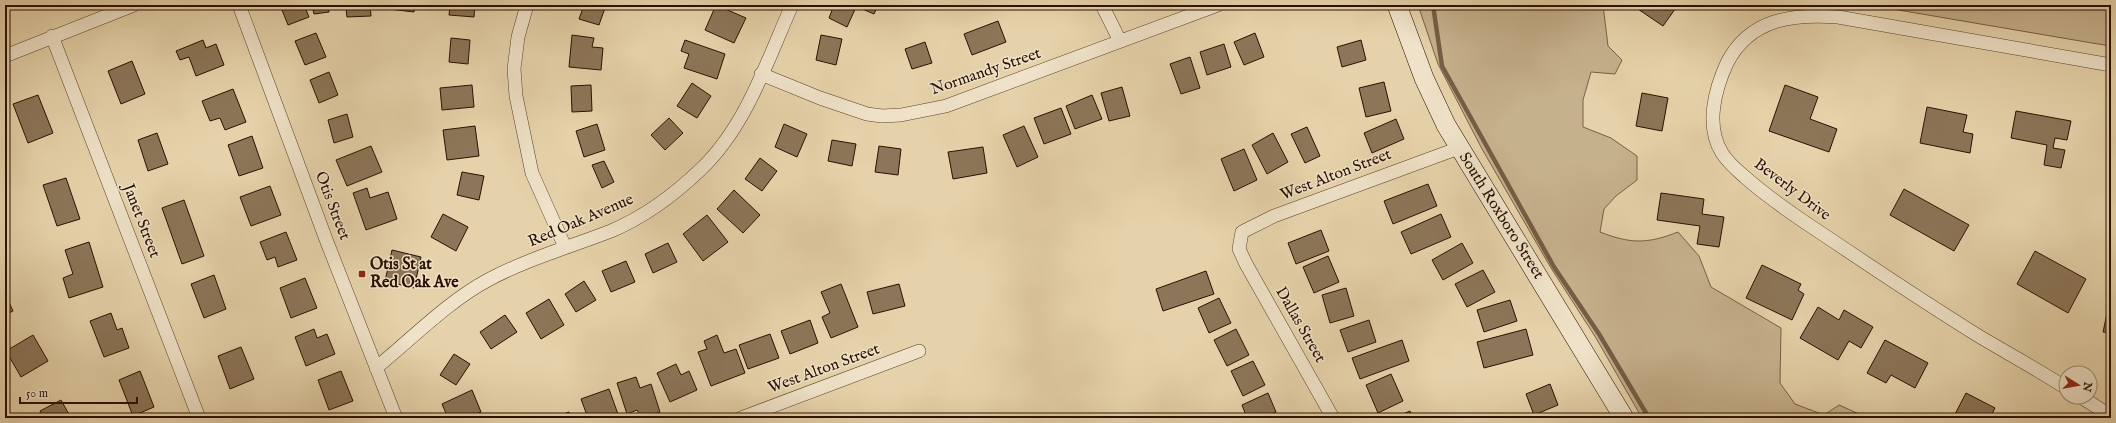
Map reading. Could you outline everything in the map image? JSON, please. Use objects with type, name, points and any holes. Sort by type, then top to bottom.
[{"type":"street","points":[[5,56],[52,36],[134,5]]},
{"type":"street","name":"Otis Street","points":[[239,5],[396,418]]},
{"type":"street","points":[[527,5],[518,36],[514,69],[516,96],[532,173],[565,247]]},
{"type":"street","name":"Red Oak Avenue","points":[[376,368],[475,287],[495,276],[611,230],[642,215],[663,201],[701,170],[715,154],[745,109],[792,5]]},
{"type":"street","points":[[1102,5],[1120,41]]},
{"type":"street","name":"Normandy Street","points":[[761,74],[820,98],[867,114],[882,116],[901,115],[946,106],[1218,5]]},
{"type":"street","name":"South Roxboro Street","points":[[1397,5],[1424,78],[1459,148],[1624,418]]},
{"type":"street","name":"Beverly Drive","points":[[2058,383],[1916,296],[1768,198],[1731,164],[1721,152],[1716,139],[1713,124],[1715,102],[1722,76],[1735,48],[1758,28],[1774,21],[1814,15],[1838,17],[2111,65]]},
{"type":"street","name":"Janet Street","points":[[52,36],[199,418]]},
{"type":"street","name":"West Alton Street","points":[[1239,249],[1242,232],[1274,216],[1459,148]]},
{"type":"street","name":"Dallas Street","points":[[1239,249],[1333,418]]},
{"type":"street","name":"West Alton Street","points":[[740,418],[919,351]]},
{"type":"street","points":[[2094,405],[2111,416]]},
{"type":"shaded area","points":[[1418,5],[1603,5],[1608,46],[1622,60],[1615,74],[1591,72],[1583,100],[1583,127],[1611,138],[1637,156],[1637,180],[1616,196],[1604,209],[1600,232],[1621,239],[1639,241],[1657,239],[1678,232],[1699,256],[1711,287],[1781,328],[1780,383],[1795,404],[1824,415],[1839,405],[1868,418],[1642,418],[1596,338],[1551,268],[1482,149],[1438,64]]},
{"type":"shaded area","points":[[1869,5],[2111,5],[2111,46],[2092,43]]},
{"type":"building","points":[[280,5],[304,5],[309,17],[288,25]]},
{"type":"building","points":[[312,5],[328,5],[329,12],[314,14]]},
{"type":"building","points":[[336,5],[370,5],[371,16],[347,17],[346,9],[336,9]]},
{"type":"building","points":[[389,5],[415,5],[414,12],[389,9]]},
{"type":"building","points":[[450,5],[475,5],[474,17],[449,15]]},
{"type":"building","points":[[584,5],[606,5],[599,25],[579,19]]},
{"type":"building","points":[[716,5],[746,18],[734,43],[705,30]]},
{"type":"building","points":[[834,5],[857,5],[847,27],[829,18]]},
{"type":"building","points":[[861,5],[878,5],[874,14],[860,8]]},
{"type":"building","points":[[1632,5],[1678,5],[1663,26]]},
{"type":"building","points":[[998,21],[1006,42],[972,55],[964,34]]},
{"type":"building","points":[[316,33],[326,57],[305,65],[295,41]]},
{"type":"building","points":[[1255,33],[1264,57],[1244,65],[1234,42]]},
{"type":"building","points":[[572,35],[594,38],[592,47],[603,48],[601,70],[569,67]]},
{"type":"building","points":[[821,35],[842,39],[836,65],[816,60]]},
{"type":"building","points":[[451,38],[470,40],[468,64],[449,62]]},
{"type":"building","points":[[203,40],[206,48],[216,44],[224,65],[196,76],[189,57],[180,60],[176,51]]},
{"type":"building","points":[[685,40],[725,54],[717,79],[684,68],[689,54],[681,51]]},
{"type":"building","points":[[1361,40],[1366,60],[1342,67],[1337,47]]},
{"type":"building","points":[[925,42],[932,63],[912,69],[905,49]]},
{"type":"building","points":[[1224,44],[1231,67],[1207,75],[1200,52]]},
{"type":"building","points":[[1190,57],[1200,88],[1181,94],[1170,64]]},
{"type":"building","points":[[132,61],[145,94],[121,104],[108,71]]},
{"type":"building","points":[[329,72],[338,95],[319,103],[310,80]]},
{"type":"building","points":[[1384,82],[1391,111],[1366,117],[1359,88]]},
{"type":"building","points":[[692,83],[711,96],[697,118],[677,106]]},
{"type":"building","points":[[472,85],[474,107],[442,110],[440,88]]},
{"type":"building","points":[[591,85],[592,111],[572,112],[571,86]]},
{"type":"building","points":[[1785,85],[1818,97],[1810,119],[1837,129],[1829,152],[1769,131]]},
{"type":"building","points":[[1122,87],[1130,116],[1109,121],[1101,93]]},
{"type":"building","points":[[233,89],[246,122],[225,130],[220,118],[210,121],[202,101]]},
{"type":"building","points":[[1642,93],[1668,98],[1662,131],[1636,126]]},
{"type":"building","points":[[38,95],[53,133],[28,143],[13,104]]},
{"type":"building","points":[[1092,95],[1102,119],[1075,129],[1066,106]]},
{"type":"building","points":[[1927,107],[1967,115],[1963,132],[1973,134],[1970,153],[1920,143]]},
{"type":"building","points":[[1061,108],[1071,134],[1044,144],[1034,118]]},
{"type":"building","points":[[2016,111],[2071,121],[2067,140],[2055,138],[2053,148],[2065,150],[2061,168],[2044,165],[2047,145],[2011,138]]},
{"type":"building","points":[[347,114],[353,137],[334,143],[328,120]]},
{"type":"building","points":[[669,118],[683,133],[665,150],[651,135]]},
{"type":"building","points":[[1396,119],[1404,139],[1372,153],[1364,133]]},
{"type":"building","points":[[597,124],[605,150],[584,157],[576,131]]},
{"type":"building","points":[[784,124],[807,134],[797,157],[775,147]]},
{"type":"building","points":[[475,126],[479,156],[447,160],[443,130]]},
{"type":"building","points":[[1024,126],[1038,157],[1017,167],[1003,135]]},
{"type":"building","points":[[1307,127],[1320,156],[1305,163],[1291,134]]},
{"type":"building","points":[[157,133],[168,164],[148,171],[138,140]]},
{"type":"building","points":[[1273,133],[1288,162],[1267,174],[1252,145]]},
{"type":"building","points":[[252,136],[263,168],[239,176],[228,145]]},
{"type":"building","points":[[832,140],[856,144],[852,166],[828,161]]},
{"type":"building","points":[[371,146],[382,172],[347,186],[336,160]]},
{"type":"building","points":[[879,146],[901,149],[898,175],[875,172]]},
{"type":"building","points":[[983,147],[987,173],[953,179],[948,152]]},
{"type":"building","points":[[1244,149],[1257,180],[1234,191],[1221,159]]},
{"type":"building","points":[[760,158],[777,171],[762,191],[745,179]]},
{"type":"building","points":[[604,161],[614,182],[602,188],[592,165]]},
{"type":"building","points":[[462,172],[484,176],[479,200],[457,195]]},
{"type":"building","points":[[66,178],[80,219],[57,226],[43,185]]},
{"type":"building","points":[[1428,184],[1437,206],[1393,224],[1384,201]]},
{"type":"building","points":[[270,186],[281,215],[251,226],[240,197]]},
{"type":"building","points":[[367,188],[370,198],[388,192],[397,219],[366,230],[353,193]]},
{"type":"building","points":[[1904,189],[1969,225],[1954,251],[1890,215]]},
{"type":"building","points":[[734,190],[760,215],[743,233],[717,209]]},
{"type":"building","points":[[1661,193],[1704,199],[1702,214],[1724,217],[1719,247],[1697,244],[1700,226],[1657,220]]},
{"type":"building","points":[[184,200],[204,256],[182,264],[162,208]]},
{"type":"building","points":[[443,214],[468,227],[456,251],[431,237]]},
{"type":"building","points":[[1441,214],[1451,237],[1411,254],[1401,232]]},
{"type":"building","points":[[707,215],[728,242],[703,261],[683,234]]},
{"type":"building","points":[[1321,230],[1329,251],[1296,264],[1288,243]]},
{"type":"building","points":[[286,232],[297,260],[278,267],[275,257],[267,260],[260,242]]},
{"type":"building","points":[[89,242],[103,287],[69,298],[63,278],[73,274],[65,250]]},
{"type":"building","points":[[668,243],[677,262],[653,273],[645,254]]},
{"type":"building","points":[[1462,243],[1473,263],[1443,280],[1432,260]]},
{"type":"building","points":[[392,250],[421,257],[414,288],[385,281]]},
{"type":"building","points":[[2035,251],[2086,279],[2068,313],[2017,284]]},
{"type":"building","points":[[1328,256],[1339,282],[1314,293],[1303,267]]},
{"type":"building","points":[[626,261],[635,282],[611,292],[602,271]]},
{"type":"building","points":[[1762,265],[1801,284],[1798,290],[1804,294],[1792,320],[1746,298]]},
{"type":"building","points":[[1483,270],[1495,292],[1467,307],[1455,284]]},
{"type":"building","points":[[1206,271],[1214,294],[1163,311],[1156,289]]},
{"type":"building","points":[[214,275],[226,309],[204,318],[191,284]]},
{"type":"building","points":[[305,278],[317,308],[291,318],[280,288]]},
{"type":"building","points":[[584,281],[596,300],[576,312],[565,294]]},
{"type":"building","points":[[841,284],[858,327],[831,338],[822,317],[830,313],[821,292]]},
{"type":"building","points":[[899,284],[905,306],[873,314],[867,292]]},
{"type":"building","points":[[1346,288],[1354,316],[1330,323],[1322,295]]},
{"type":"building","points":[[5,294],[13,311],[5,315]]},
{"type":"building","points":[[1219,298],[1231,323],[1209,333],[1198,308]]},
{"type":"building","points":[[549,299],[564,325],[541,339],[526,313]]},
{"type":"building","points":[[1510,300],[1517,321],[1484,332],[1477,310]]},
{"type":"building","points":[[2109,304],[2111,305],[2111,333],[2103,332]]},
{"type":"building","points":[[1818,307],[1839,320],[1844,310],[1873,327],[1861,348],[1849,341],[1838,360],[1800,338]]},
{"type":"building","points":[[111,313],[117,330],[122,328],[129,348],[104,357],[90,321]]},
{"type":"building","points":[[505,315],[517,332],[491,349],[480,332]]},
{"type":"building","points":[[810,320],[818,343],[790,354],[781,331]]},
{"type":"building","points":[[1369,320],[1376,342],[1348,352],[1340,330]]},
{"type":"building","points":[[314,329],[317,338],[327,334],[335,354],[306,366],[295,337]]},
{"type":"building","points":[[1236,329],[1249,355],[1227,366],[1214,340]]},
{"type":"building","points":[[1526,329],[1533,355],[1484,368],[1477,342]]},
{"type":"building","points":[[770,334],[779,358],[748,369],[739,345]]},
{"type":"building","points":[[33,335],[48,361],[21,377],[6,351]]},
{"type":"building","points":[[717,335],[724,353],[736,349],[745,373],[711,386],[698,352],[707,349],[704,341]]},
{"type":"building","points":[[1402,340],[1409,361],[1360,379],[1352,358]]},
{"type":"building","points":[[1885,340],[1928,363],[1915,388],[1891,375],[1886,383],[1867,373]]},
{"type":"building","points":[[241,347],[254,379],[230,389],[218,356]]},
{"type":"building","points":[[454,354],[470,364],[456,385],[440,375]]},
{"type":"building","points":[[1253,361],[1265,385],[1243,396],[1231,371]]},
{"type":"building","points":[[676,364],[681,375],[689,371],[697,390],[670,402],[657,373]]},
{"type":"building","points":[[140,371],[154,407],[133,416],[119,380]]},
{"type":"building","points":[[341,371],[353,401],[329,410],[318,380]]},
{"type":"building","points":[[1391,374],[1403,401],[1378,413],[1366,385]]},
{"type":"building","points":[[636,377],[640,388],[651,384],[660,412],[641,418],[637,410],[627,414],[617,383]]},
{"type":"building","points":[[1550,384],[1558,405],[1534,415],[1526,394]]},
{"type":"building","points":[[609,389],[619,417],[588,418],[581,399]]},
{"type":"building","points":[[472,390],[481,412],[467,418],[448,418],[442,404]]},
{"type":"building","points":[[1268,393],[1276,412],[1262,418],[1247,418],[1242,405]]},
{"type":"building","points":[[1966,393],[1995,408],[1990,418],[1953,418]]},
{"type":"building","points":[[61,400],[71,418],[43,418],[40,411]]},
{"type":"building","points":[[1410,411],[1413,418],[1393,418]]},
{"type":"building","points":[[569,412],[571,418],[553,418]]},
{"type":"waterway","points":[[1433,5],[1442,66],[1554,267],[1599,334],[1649,418]]},
{"type":"place","name":"Otis St at Red Oak Ave","points":[[362,274]]}]
